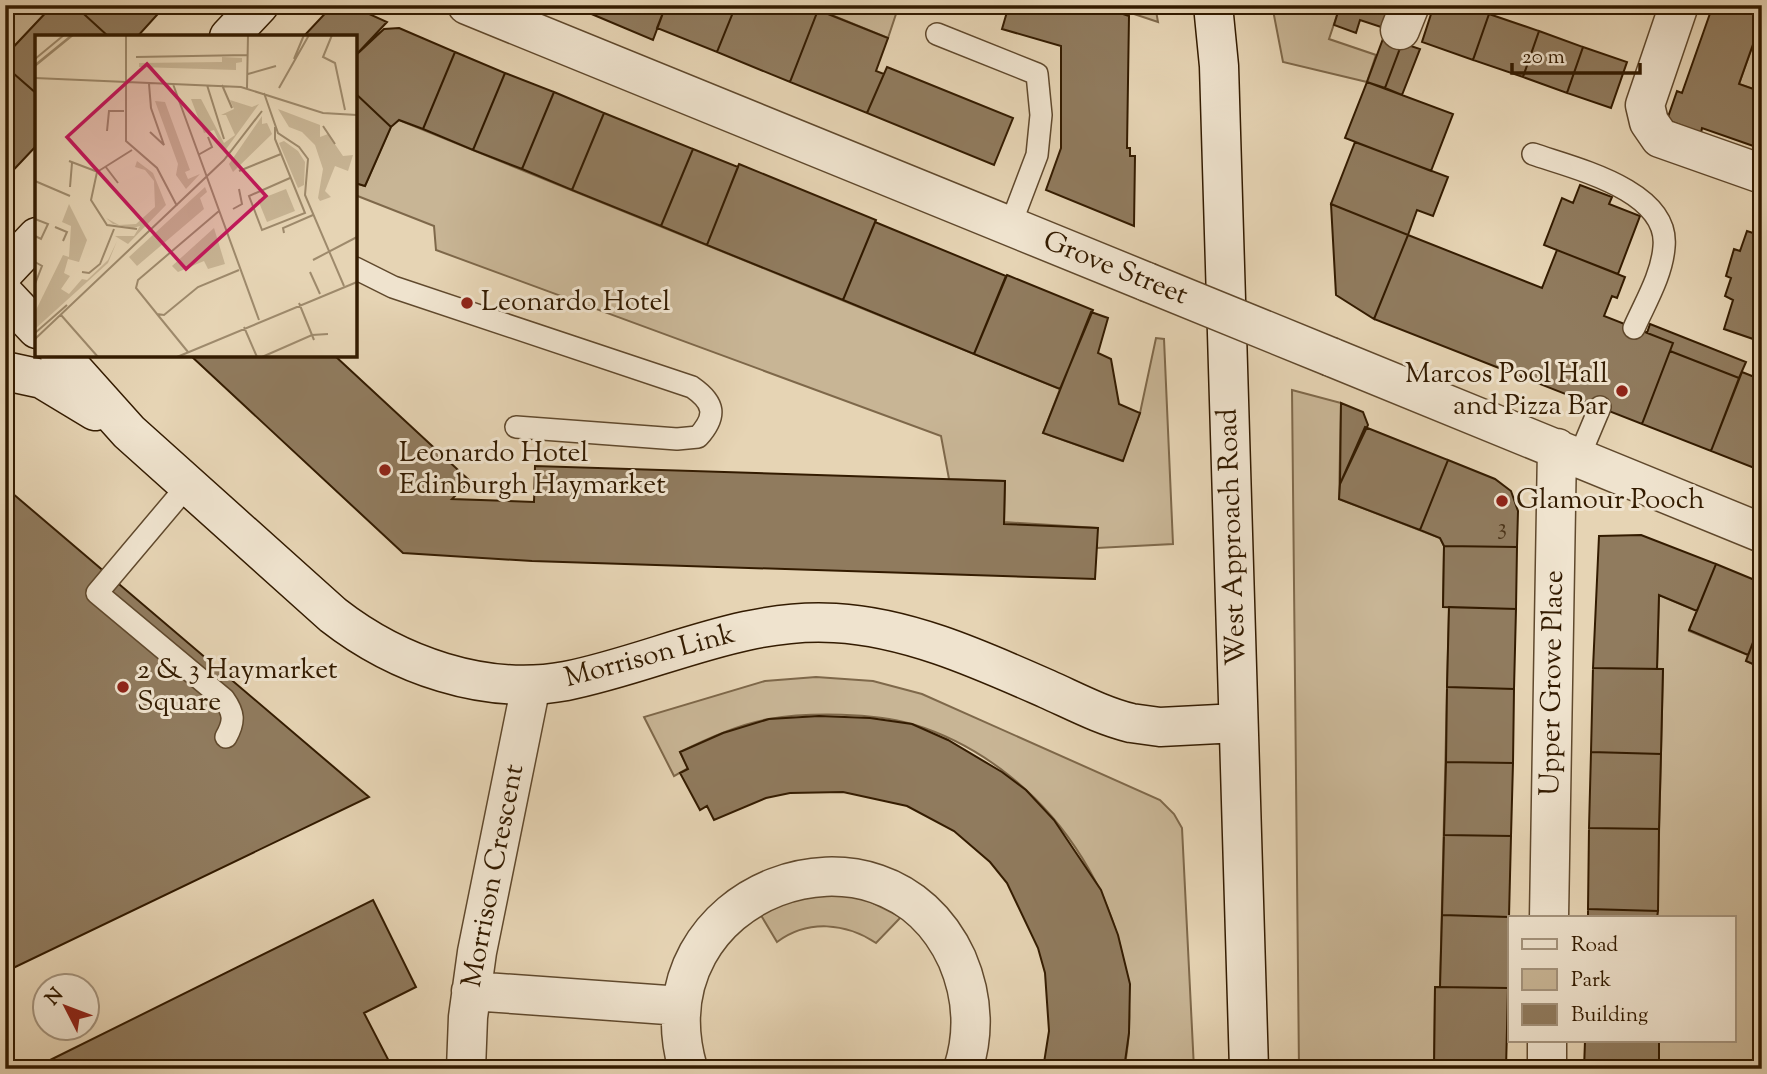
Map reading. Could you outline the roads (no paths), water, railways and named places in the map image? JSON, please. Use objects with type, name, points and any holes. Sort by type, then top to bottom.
[{"type":"street","points":[[231,35],[259,5]]},
{"type":"street","name":"Grove Street","points":[[467,5],[1762,533]]},
{"type":"street","name":"West Approach Road","points":[[1213,5],[1219,66],[1249,1069]]},
{"type":"street","points":[[1679,5],[1645,104],[1649,122],[1660,138],[1762,174]]},
{"type":"street","points":[[5,271],[35,239]]},
{"type":"street","points":[[5,295],[35,327]]},
{"type":"street","name":"Morrison Link","points":[[62,357],[130,432],[363,639],[427,667],[459,676],[531,685],[605,671],[741,633],[833,622],[874,628],[946,648],[1130,723],[1160,727],[1238,723]]},
{"type":"street","name":"Morrison Link","points":[[5,371],[42,379],[130,432]]},
{"type":"street","name":"Upper Grove Place","points":[[1549,916],[1568,453]]},
{"type":"street","name":"Morrison Crescent","points":[[466,1069],[471,990],[531,685]]},
{"type":"street","points":[[688,1069],[682,1041],[681,1006],[685,986],[701,947],[713,930],[744,902],[771,888],[799,879],[820,877],[860,881],[879,887],[914,906],[942,935],[954,953],[965,982],[971,1013],[967,1056],[963,1069]]},
{"type":"street","points":[[471,990],[681,1006]]},
{"type":"street","points":[[1546,1069],[1547,1042]]},
{"type":"lane","points":[[937,34],[1037,74],[1041,115],[1037,155],[1010,226]]},
{"type":"lane","points":[[1532,154],[1624,187],[1653,212],[1665,244],[1661,263],[1634,328]]},
{"type":"lane","points":[[357,269],[393,287],[692,387],[706,397],[711,410],[710,424],[698,437],[677,439],[516,427]]},
{"type":"lane","points":[[1568,453],[1600,407]]},
{"type":"lane","points":[[188,485],[97,593],[223,699],[233,711],[233,724],[226,737]]},
{"type":"place","name":"Leonardo Hotel","points":[[467,303]]},
{"type":"place","name":"Marcos Pool Hall and Pizza Bar","points":[[1622,391]]},
{"type":"place","name":"Leonardo Hotel Edinburgh Haymarket","points":[[385,470]]},
{"type":"place","name":"Glamour Pooch","points":[[1502,501]]},
{"type":"place","name":"2 & 3 Haymarket Square","points":[[123,687]]}]
